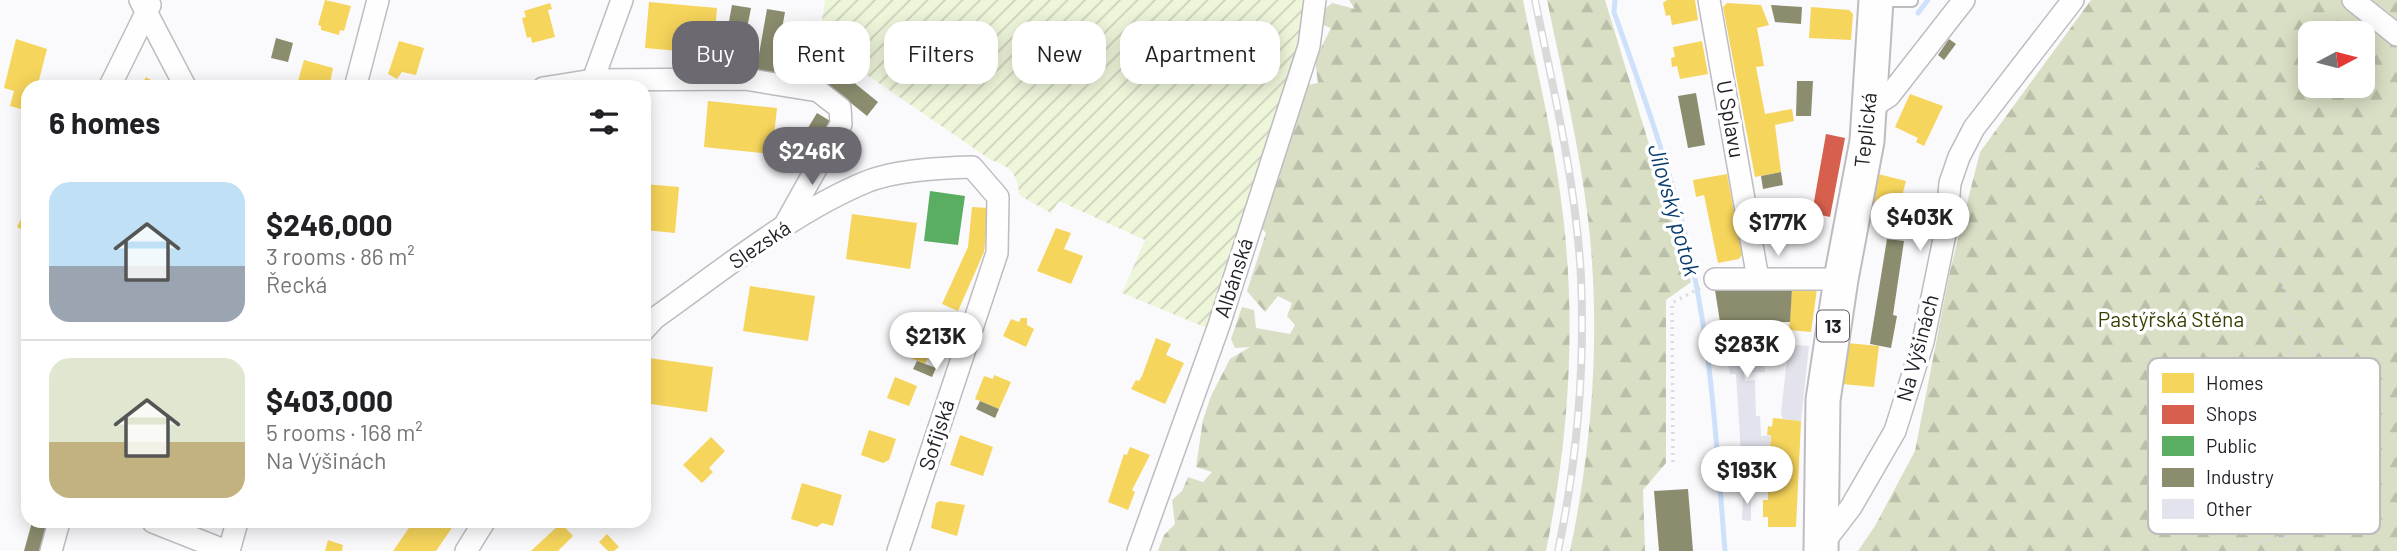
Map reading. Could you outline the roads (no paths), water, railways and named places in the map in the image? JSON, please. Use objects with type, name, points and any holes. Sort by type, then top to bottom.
[{"type":"main road","name":"Teplická","points":[[1821,549],[1823,400],[1841,279],[1867,141],[1876,0]]},
{"type":"street","points":[[357,80],[378,0]]},
{"type":"street","points":[[592,80],[622,0]]},
{"type":"street","name":"Albánská","points":[[1138,551],[1227,302],[1309,47],[1315,0]]},
{"type":"street","name":"U Splavu","points":[[1709,0],[1758,279]]},
{"type":"street","points":[[1866,0],[1876,0]]},
{"type":"street","points":[[1870,108],[1889,96],[1964,0]]},
{"type":"street","name":"Na Výšinách","points":[[1821,549],[1851,507],[1895,432],[1923,342],[1946,229],[1950,183],[1959,157],[1974,128],[2073,0]]},
{"type":"street","points":[[2353,0],[2397,35]]},
{"type":"street","points":[[113,80],[146,4]]},
{"type":"street","points":[[146,4],[182,80]]},
{"type":"street","points":[[651,82],[745,79],[818,91],[839,108],[841,124],[783,228]]},
{"type":"street","name":"Slezská","points":[[651,322],[783,228],[868,181],[938,168],[972,167],[998,197]]},
{"type":"street","name":"Sofijská","points":[[898,551],[997,253],[998,197]]},
{"type":"street","points":[[1715,279],[1841,279]]},
{"type":"street","points":[[51,551],[57,528]]},
{"type":"street","points":[[169,528],[228,551],[235,528]]},
{"type":"street","points":[[466,551],[480,528]]},
{"type":"lane","points":[[1876,0],[1912,1]]},
{"type":"waterway","name":"Jílovský potok","points":[[1615,0],[1614,12],[1656,132],[1690,255],[1704,328],[1713,402],[1725,551]]},
{"type":"waterway","points":[[1918,13],[1928,0]]},
{"type":"railway","points":[[1535,0],[1569,172],[1581,277],[1582,346],[1578,415],[1558,551]]},
{"type":"park label","name":"Pastýřská Stěna","points":[[2171,320]]}]
